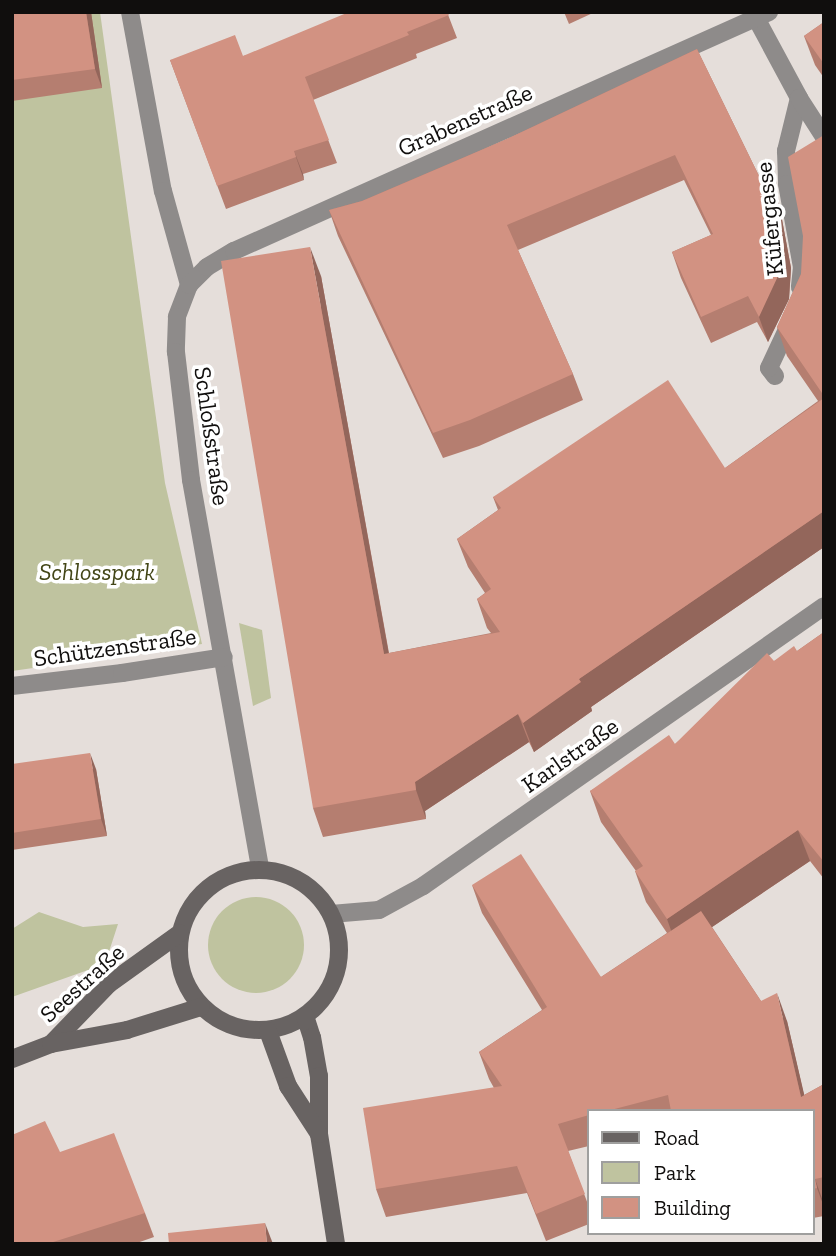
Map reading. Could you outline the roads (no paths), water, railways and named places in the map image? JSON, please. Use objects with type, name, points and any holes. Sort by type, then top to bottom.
[{"type":"main road","points":[[260,869],[301,882],[313,891],[331,914],[339,942],[337,970],[325,996],[289,1026],[268,1031],[244,1029],[221,1021],[201,1007],[180,970],[180,933],[186,915],[209,887],[224,877],[260,869]]},
{"type":"main road","name":"Seestraße","points":[[51,1044],[109,984],[180,933]]},
{"type":"main road","name":"Seestraße","points":[[12,1059],[51,1044],[127,1030],[201,1007]]},
{"type":"main road","points":[[304,1016],[312,1037],[319,1076],[319,1134],[336,1244]]},
{"type":"main road","points":[[268,1031],[288,1086],[319,1134]]},
{"type":"street","points":[[130,12],[163,191],[189,285]]},
{"type":"street","points":[[763,15],[799,98],[824,137]]},
{"type":"street","name":"Grabenstraße","points":[[189,285],[207,267],[234,251],[763,15]]},
{"type":"street","name":"Küfergasse","points":[[775,376],[769,368],[800,302],[802,267],[787,184],[786,151],[799,98]]},
{"type":"street","name":"Schloßstraße","points":[[189,285],[177,317],[176,352],[191,480],[260,869]]},
{"type":"street","name":"Karlstraße","points":[[331,914],[379,909],[423,886],[824,606]]},
{"type":"street","name":"Schützenstraße","points":[[12,686],[224,657]]},
{"type":"park label","name":"Schlosspark","points":[[97,572]]}]
